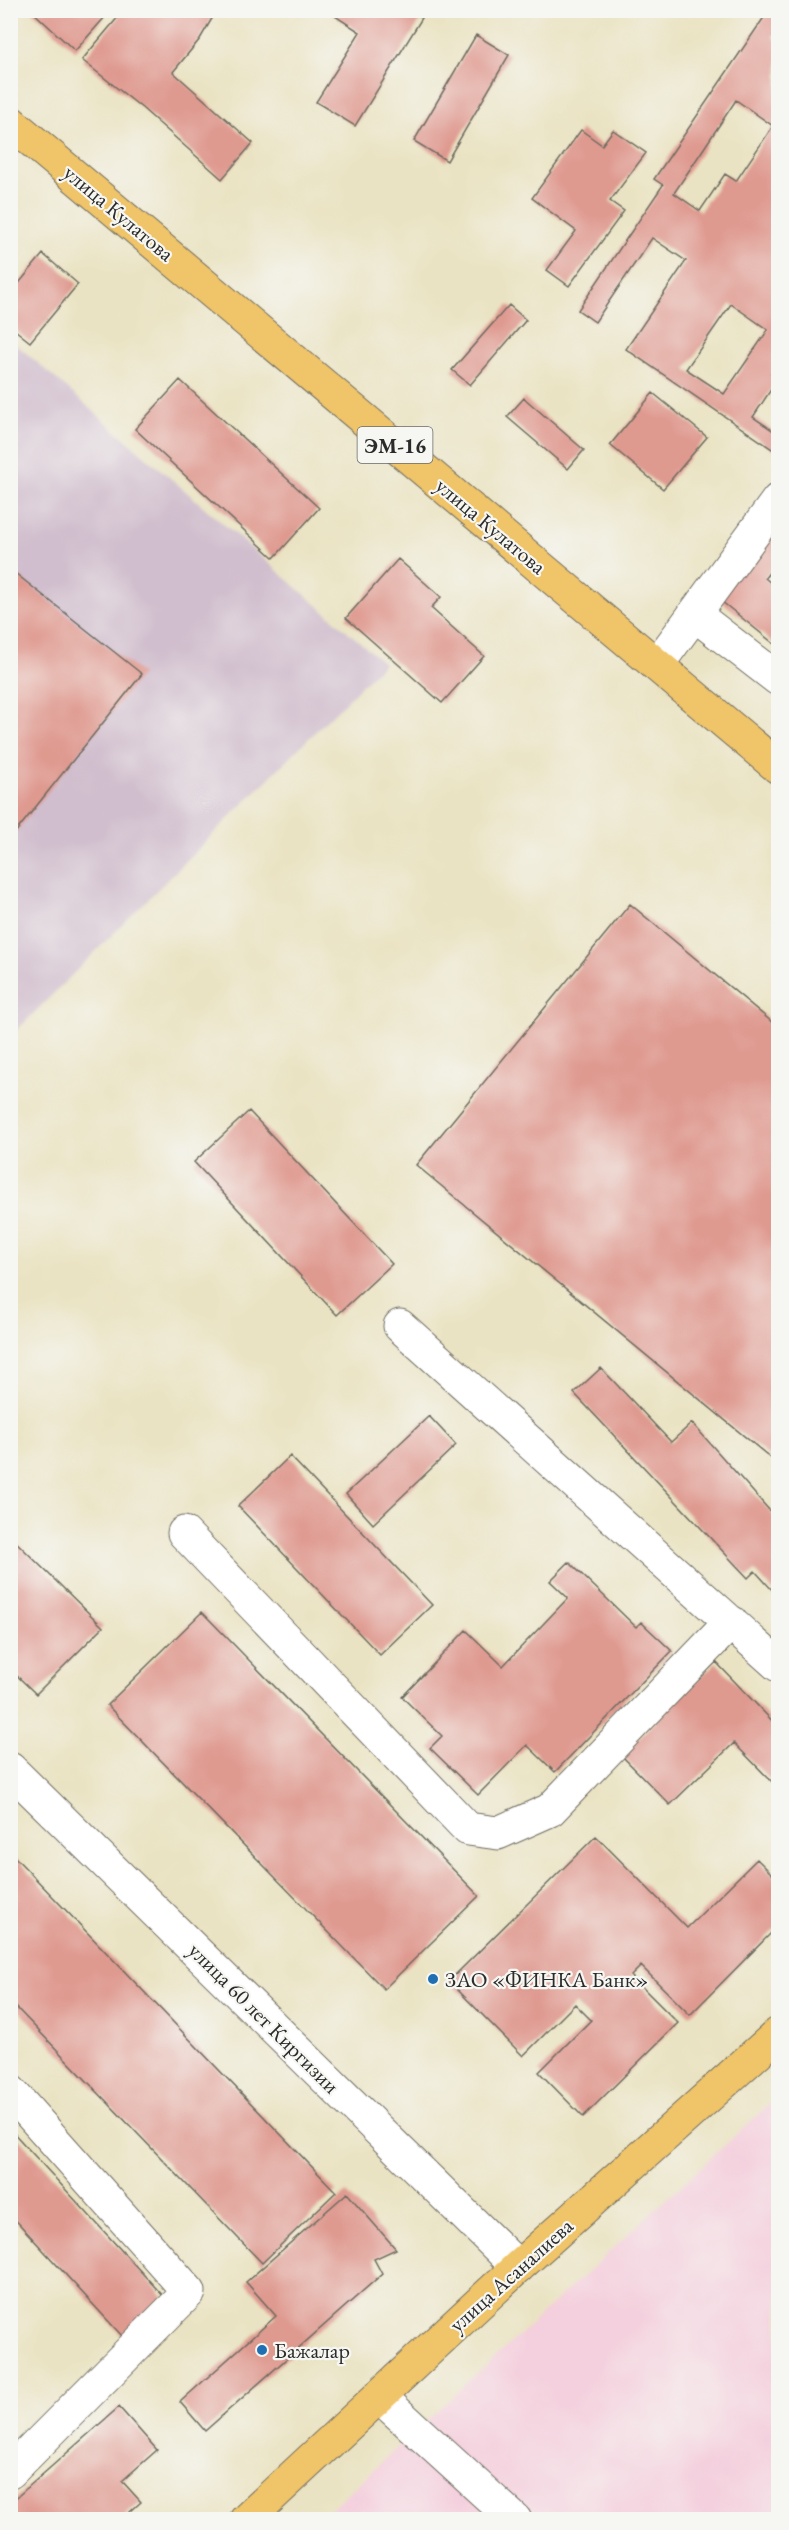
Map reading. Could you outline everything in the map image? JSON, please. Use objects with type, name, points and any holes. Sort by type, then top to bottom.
[{"type":"main road","name":"улица Кулатова","points":[[10,122],[778,767]]},
{"type":"main road","name":"улица Асаналиева","points":[[246,2520],[518,2267],[778,2034]]},
{"type":"street","points":[[657,665],[778,500]]},
{"type":"street","points":[[694,614],[778,678]]},
{"type":"street","points":[[400,1326],[778,1665]]},
{"type":"street","points":[[184,1533],[468,1828],[498,1833],[550,1810],[731,1622]]},
{"type":"street","name":"улица 60 лет Киргизии","points":[[14,1777],[518,2267]]},
{"type":"street","points":[[10,2091],[189,2292],[10,2472]]},
{"type":"street","points":[[379,2396],[515,2520]]},
{"type":"shaded area","points":[[11,340],[384,663],[11,1036]]},
{"type":"shaded area","points":[[778,2096],[778,2519],[320,2519]]},
{"type":"building","points":[[31,10],[97,10],[105,17],[75,51]]},
{"type":"building","points":[[124,10],[167,10],[173,15],[176,10],[217,10],[200,39],[173,72],[253,143],[222,179],[142,108],[82,60]]},
{"type":"building","points":[[338,10],[410,10],[422,18],[355,126],[316,102],[360,32],[335,16]]},
{"type":"building","points":[[769,10],[778,10],[778,29],[773,37],[778,41],[778,362],[771,374],[778,379],[753,417],[778,434],[778,453],[626,349],[686,261],[652,238],[595,322],[578,310],[663,185],[654,179]],"holes":[[[736,100],[773,126],[736,181],[725,174],[700,211],[674,193]],[[731,304],[768,330],[724,394],[686,369]]]},
{"type":"building","points":[[476,35],[509,55],[447,161],[414,141]]},
{"type":"building","points":[[581,130],[602,145],[613,130],[646,153],[610,201],[624,211],[569,286],[547,270],[576,231],[532,198]]},
{"type":"building","points":[[43,254],[78,284],[30,342],[10,326],[10,294]]},
{"type":"building","points":[[509,305],[526,320],[470,385],[452,370]]},
{"type":"building","points":[[180,380],[319,508],[274,558],[135,429]]},
{"type":"building","points":[[653,393],[707,437],[663,489],[610,445]]},
{"type":"building","points":[[524,398],[584,450],[568,469],[507,417]]},
{"type":"building","points":[[778,518],[778,561],[765,578],[778,589],[778,647],[716,597]]},
{"type":"building","points":[[398,559],[441,597],[431,608],[484,656],[442,703],[346,618]]},
{"type":"building","points":[[10,569],[142,674],[10,839]]},
{"type":"building","points":[[630,904],[778,1027],[778,1464],[416,1165]]},
{"type":"building","points":[[249,1111],[392,1264],[337,1315],[194,1162]]},
{"type":"building","points":[[601,1368],[671,1442],[692,1423],[778,1520],[778,1588],[774,1592],[755,1571],[748,1578],[574,1393]]},
{"type":"building","points":[[429,1416],[456,1445],[373,1524],[346,1494]]},
{"type":"building","points":[[290,1456],[432,1605],[380,1655],[238,1506]]},
{"type":"building","points":[[10,1536],[103,1627],[36,1694],[10,1669]]},
{"type":"building","points":[[569,1562],[636,1627],[641,1622],[672,1651],[555,1772],[527,1745],[478,1795],[430,1748],[442,1736],[402,1697],[466,1630],[503,1666],[568,1598],[550,1581]]},
{"type":"building","points":[[202,1612],[479,1896],[384,1989],[107,1705]]},
{"type":"building","points":[[716,1662],[778,1727],[778,1788],[734,1743],[670,1805],[621,1755]]},
{"type":"building","points":[[596,1836],[687,1928],[757,1859],[778,1880],[778,1926],[690,2015],[641,1966],[631,1976],[678,2023],[583,2117],[539,2072],[591,2020],[575,2004],[523,2056],[449,1981]]},
{"type":"building","points":[[10,1852],[336,2192],[262,2263],[10,2001]]},
{"type":"building","points":[[10,2129],[166,2299],[123,2337],[10,2214]]},
{"type":"building","points":[[347,2193],[396,2249],[374,2259],[382,2274],[205,2431],[180,2402],[276,2316],[246,2282]]},
{"type":"building","points":[[119,2407],[157,2450],[122,2481],[141,2502],[121,2520],[10,2520],[10,2503]]},
{"type":"place","name":"ЗАО «ФИНКА Банк»","points":[[433,1979]]},
{"type":"place","name":"Бажалар","points":[[262,2350]]}]
